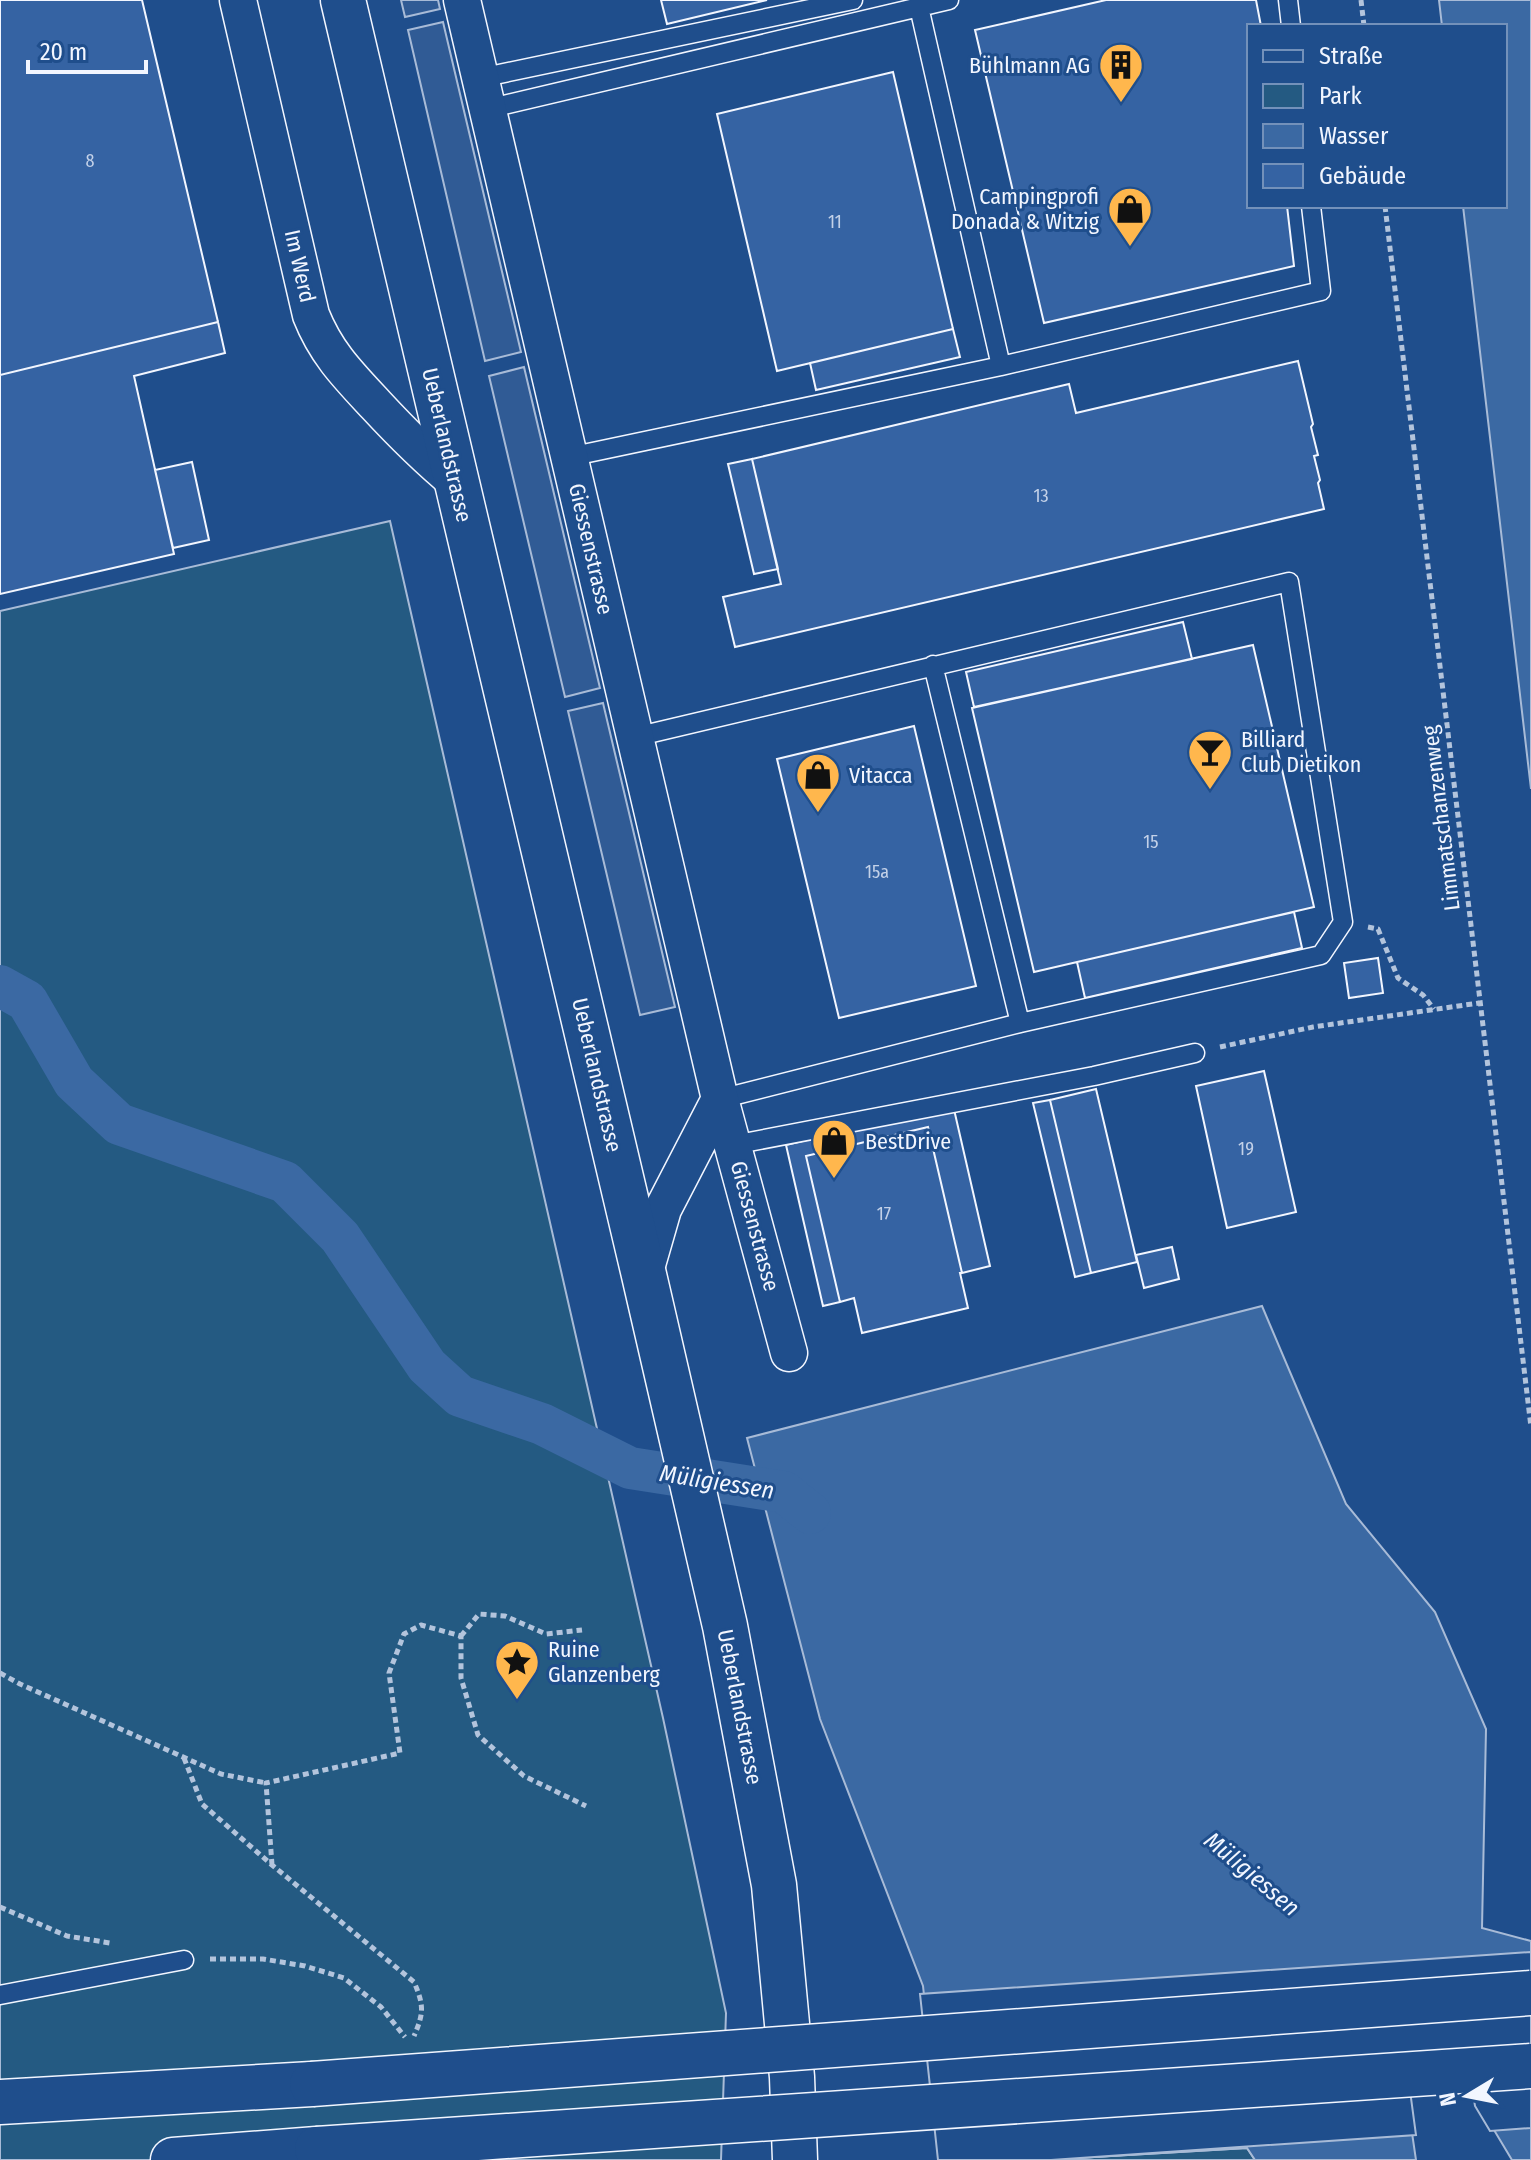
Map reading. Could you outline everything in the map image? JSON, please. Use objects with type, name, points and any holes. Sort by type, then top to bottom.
[{"type":"main road","name":"Ueberlandstrasse","points":[[343,0],[725,1626],[774,1885],[792,2077],[795,2160]]},
{"type":"main road","points":[[0,2102],[312,2084],[1531,1993]]},
{"type":"main road","points":[[173,2160],[1531,2066]]},
{"type":"street","name":"Im Werd","points":[[238,0],[311,315],[321,339],[342,369],[420,452],[456,482]]},
{"type":"street","name":"Giessenstrasse","points":[[462,0],[720,1099],[789,1353]]},
{"type":"street","points":[[644,1275],[663,1209],[720,1099]]},
{"type":"lane","points":[[484,94],[853,0]]},
{"type":"lane","points":[[484,94],[949,0]]},
{"type":"lane","points":[[1288,0],[1291,24]]},
{"type":"lane","points":[[919,7],[1001,366]]},
{"type":"lane","points":[[569,457],[1001,366],[1321,291],[1311,208]]},
{"type":"lane","points":[[635,737],[1289,582],[1343,922],[1321,955],[1020,1023],[720,1099]]},
{"type":"lane","points":[[933,665],[1020,1023]]},
{"type":"lane","points":[[733,1145],[1094,1076],[1195,1053]]},
{"type":"lane","points":[[0,1995],[184,1960]]},
{"type":"path","points":[[1361,0],[1364,24]]},
{"type":"path","name":"Limmatschanzenweg","points":[[1385,208],[1531,1427]]},
{"type":"path","points":[[1343,922],[1378,929],[1398,978],[1423,995],[1434,1009]]},
{"type":"path","points":[[1195,1053],[1313,1027],[1479,1003]]},
{"type":"path","points":[[582,1630],[546,1634],[505,1616],[479,1614],[461,1636],[461,1678],[478,1735],[524,1776],[586,1806]]},
{"type":"path","points":[[0,1673],[221,1774],[266,1783],[400,1753],[389,1673],[404,1634],[421,1625],[461,1636]]},
{"type":"path","points":[[184,1758],[202,1804],[414,1982],[422,2001],[422,2018],[410,2043],[381,2007],[344,1978],[305,1966],[263,1959],[184,1960]]},
{"type":"path","points":[[266,1783],[272,1865]]},
{"type":"path","points":[[0,1907],[67,1936]]},
{"type":"green space","points":[[390,521],[663,1718],[726,2013],[721,2160],[0,2160],[0,611]]},
{"type":"green space","points":[[1247,2148],[1255,2160],[1043,2160]]},
{"type":"shaded area","points":[[401,0],[438,0],[440,9],[405,17]]},
{"type":"shaded area","points":[[443,22],[521,352],[485,361],[408,30]]},
{"type":"shaded area","points":[[524,367],[600,688],[565,697],[489,376]]},
{"type":"shaded area","points":[[603,703],[675,1007],[640,1015],[568,711]]},
{"type":"water","points":[[1439,0],[1531,0],[1531,789],[1463,208],[1507,208],[1507,24],[1442,24]]},
{"type":"water","points":[[1262,1306],[1346,1504],[1435,1612],[1486,1729],[1482,1928],[1531,1941],[1531,2160],[1512,2160],[1479,2105],[1470,2053],[1401,2058],[1416,2160],[1255,2160],[1247,2148],[1043,2160],[942,2160],[923,1986],[820,1719],[747,1438]]},
{"type":"pier","points":[[1531,1952],[1531,2128],[1490,2131],[1475,2106],[1467,2057],[1406,2061],[1416,2135],[1051,2160],[938,2160],[920,1994]]},
{"type":"building","points":[[0,0],[142,0],[218,322],[0,375]]},
{"type":"building","points":[[661,0],[767,0],[667,24]]},
{"type":"building","name":"Bühlmann AG","points":[[1106,0],[1256,0],[1261,24],[1247,24],[1247,208],[1287,208],[1294,266],[1044,323],[975,30]]},
{"type":"building","points":[[893,72],[953,329],[777,371],[717,114]]},
{"type":"building","points":[[218,322],[225,353],[134,376],[174,554],[0,594],[0,375]]},
{"type":"building","points":[[953,329],[960,357],[816,390],[810,363]]},
{"type":"building","points":[[1298,361],[1313,424],[1311,427],[1318,455],[1314,456],[1324,509],[735,647],[723,597],[781,584],[752,459],[1069,384],[1076,413]]},
{"type":"building","points":[[752,459],[778,569],[754,574],[728,464]]},
{"type":"building","points":[[192,462],[209,540],[173,548],[155,470]]},
{"type":"building","points":[[1183,622],[1192,659],[974,707],[966,672]]},
{"type":"building","points":[[1253,645],[1314,907],[1034,972],[972,708]]},
{"type":"building","points":[[914,726],[976,986],[839,1018],[777,759]]},
{"type":"building","points":[[1294,912],[1302,948],[1085,998],[1077,962]]},
{"type":"building","points":[[1378,958],[1383,993],[1349,998],[1344,963]]},
{"type":"building","points":[[1264,1071],[1296,1212],[1227,1228],[1196,1086]]},
{"type":"building","points":[[1096,1089],[1137,1262],[1091,1273],[1050,1100]]},
{"type":"building","points":[[1050,1100],[1091,1273],[1075,1277],[1033,1103]]},
{"type":"building","points":[[953,1105],[990,1266],[962,1273],[928,1127],[806,1156],[840,1302],[823,1306],[786,1145]]},
{"type":"building","points":[[928,1127],[968,1308],[862,1333],[854,1298],[840,1302],[806,1156]]},
{"type":"building","points":[[1172,1247],[1179,1279],[1144,1288],[1136,1255]]},
{"type":"waterway","name":"Müligiessen","points":[[0,986],[27,1001],[74,1082],[119,1124],[285,1182],[340,1237],[427,1366],[460,1396],[542,1424],[630,1468],[784,1492],[810,1513]]},
{"type":"place","name":"Bühlmann AG","points":[[1121,104]]},
{"type":"place","name":"Campingprofi Donada & Witzig","points":[[1130,248]]},
{"type":"place","name":"Billiard Club Dietikon","points":[[1210,791]]},
{"type":"place","name":"Vitacca","points":[[818,814]]},
{"type":"place","name":"BestDrive","points":[[834,1180]]},
{"type":"place","name":"Ruine Glanzenberg","points":[[517,1701]]}]
